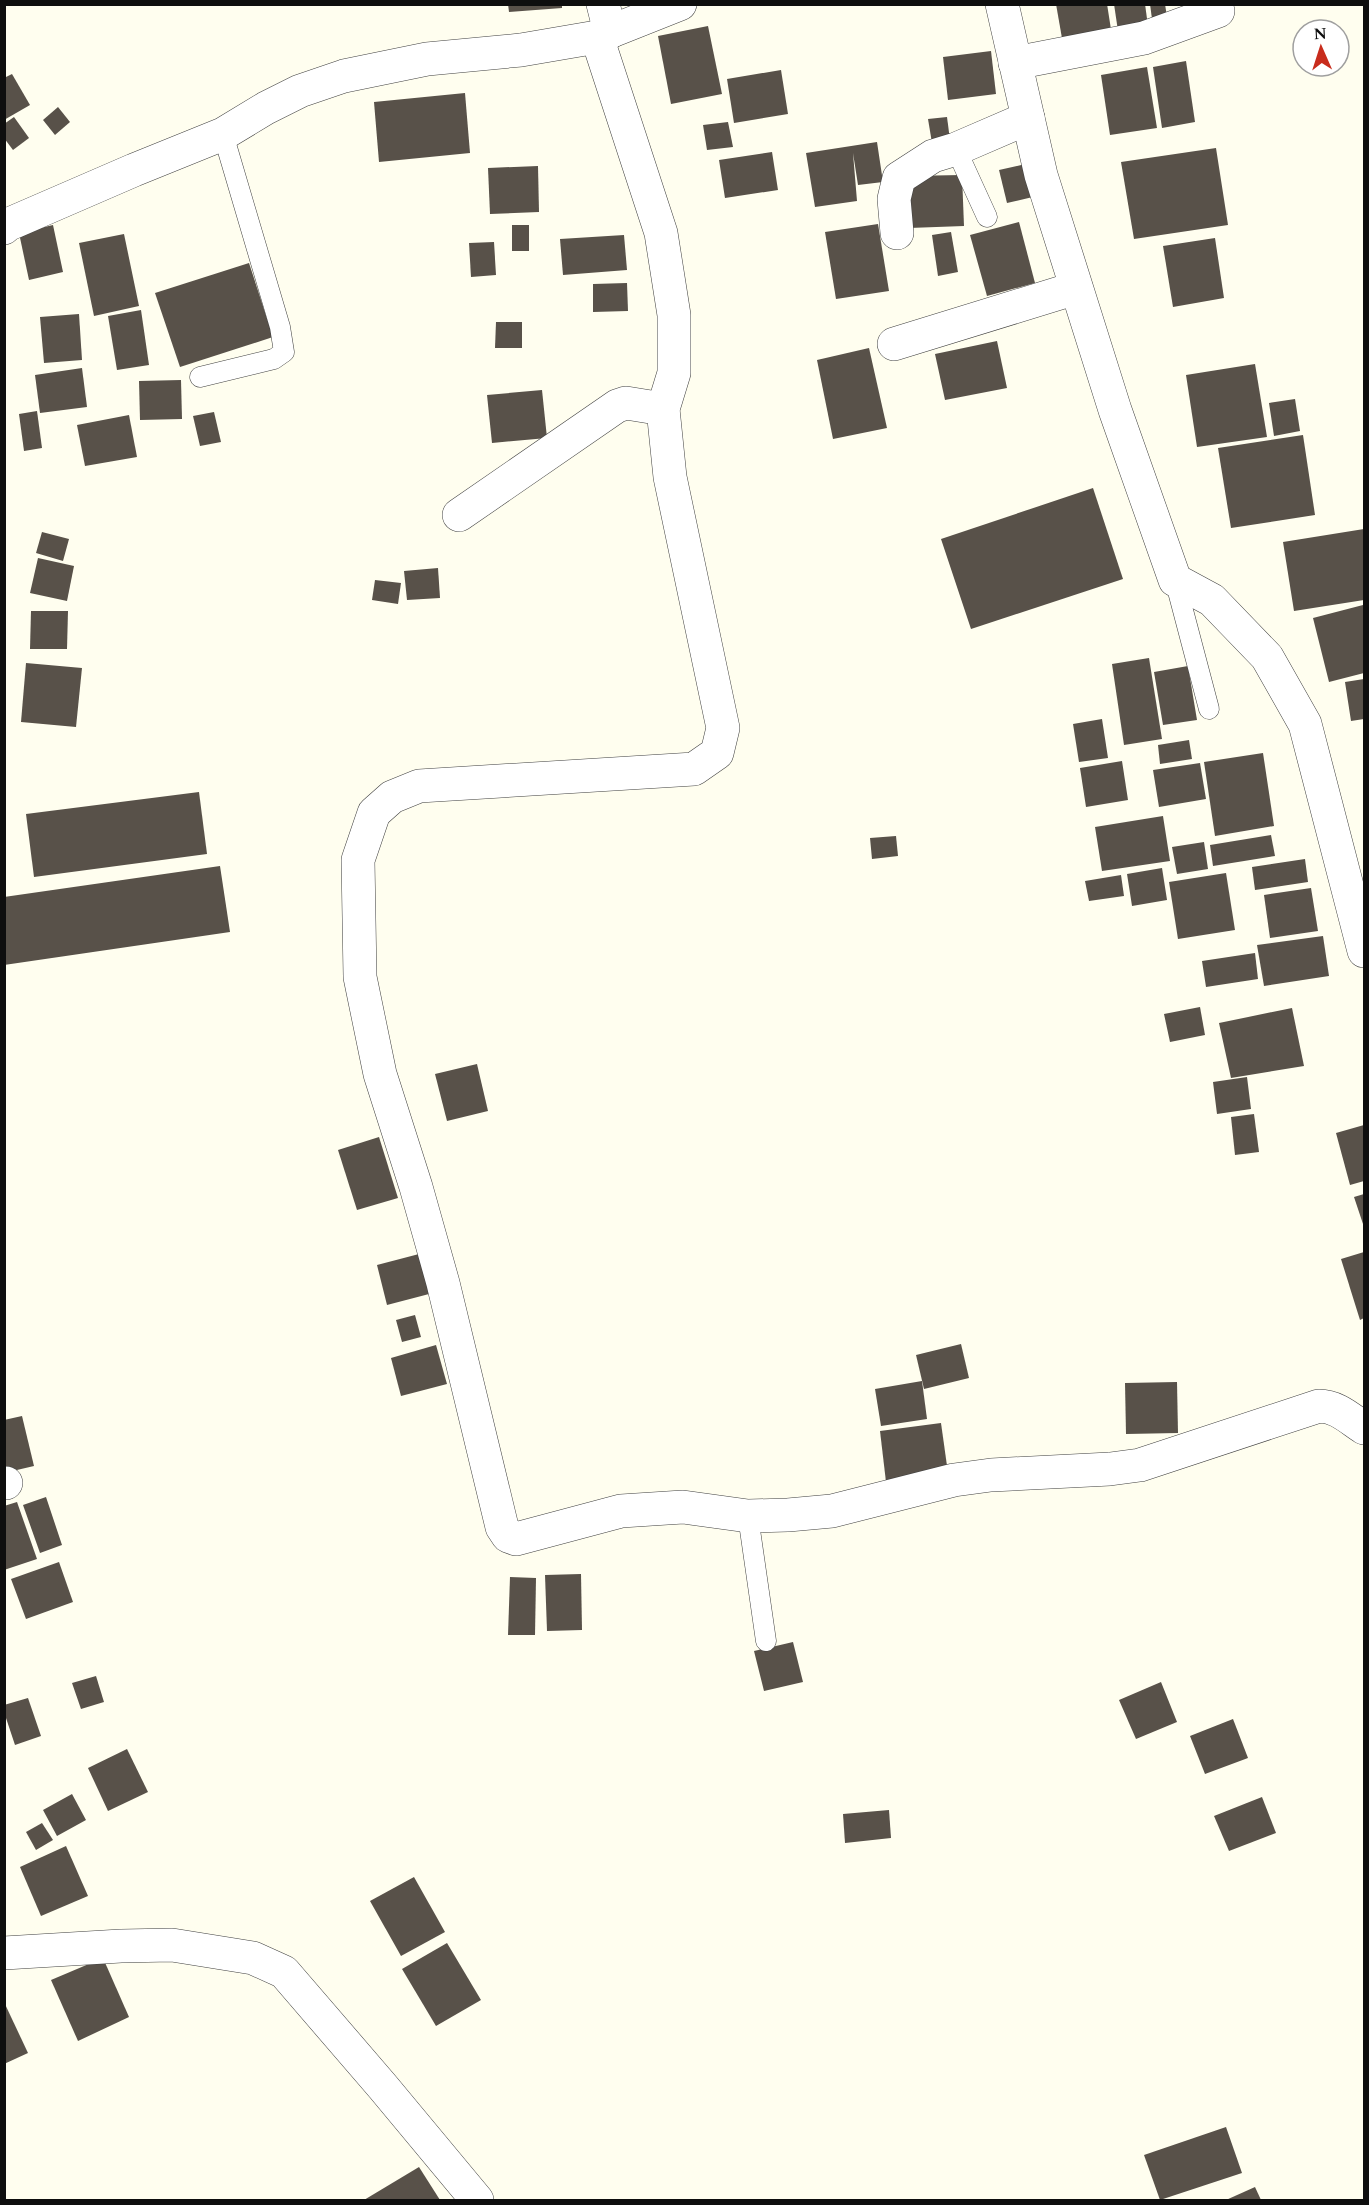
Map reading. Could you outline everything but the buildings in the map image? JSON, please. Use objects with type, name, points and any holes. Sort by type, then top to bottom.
[{"type":"street","points":[[4,228],[123,174],[223,134],[300,91],[344,76],[427,59],[520,50],[680,4]]},
{"type":"street","points":[[1002,4],[1041,175],[1115,410],[1175,580],[1212,600],[1267,657],[1305,724],[1365,951]]},
{"type":"street","points":[[1015,63],[1144,38],[1218,11]]},
{"type":"street","points":[[603,25],[661,233],[674,327],[674,373],[663,409],[670,477],[723,728],[717,753],[694,769],[419,786],[392,797],[374,813],[358,860],[360,977],[380,1074],[443,1283],[502,1527],[508,1536],[516,1539],[621,1511],[683,1507],[748,1516],[788,1515],[832,1510],[954,1480],[991,1475],[1110,1469],[1140,1465],[1319,1406],[1329,1406],[1365,1428]]},
{"type":"street","points":[[897,233],[894,199],[899,178],[933,156],[956,149],[1028,118]]},
{"type":"street","points":[[894,344],[1077,288]]},
{"type":"street","points":[[459,515],[616,406],[626,403],[663,409]]},
{"type":"street","points":[[4,1953],[172,1945],[253,1958],[284,1972],[477,2200]]},
{"type":"lane","points":[[200,377],[274,358],[284,352],[280,327],[223,134]]},
{"type":"lane","points":[[956,149],[987,217]]},
{"type":"lane","points":[[1175,580],[1209,709]]},
{"type":"lane","points":[[748,1516],[766,1641]]}]
